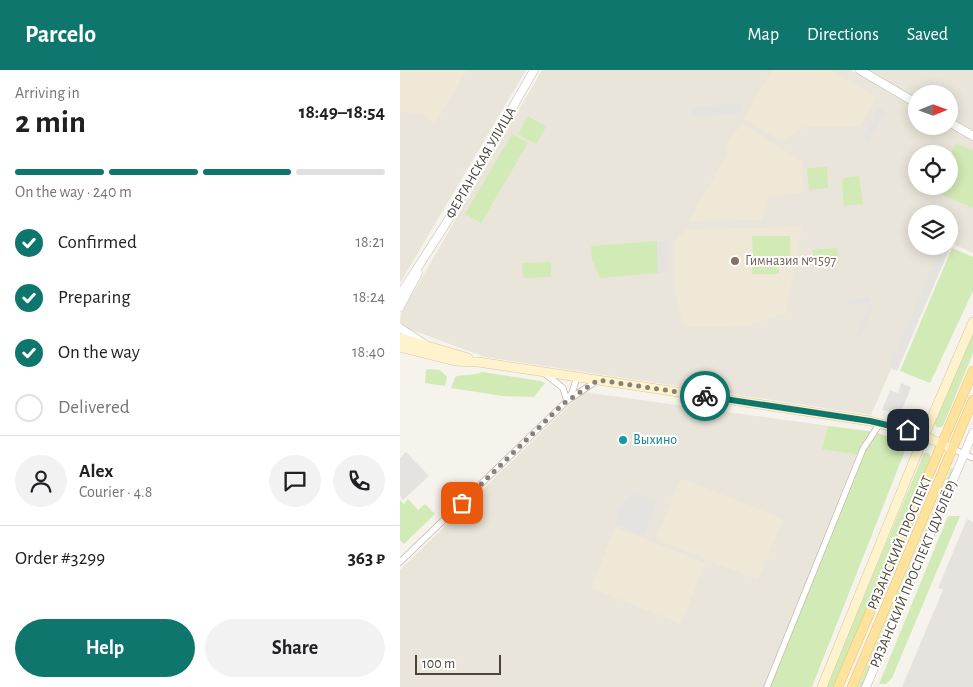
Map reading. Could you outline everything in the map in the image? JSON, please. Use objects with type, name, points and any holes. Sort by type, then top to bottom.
[{"type":"main road","points":[[822,687],[924,436],[973,322]]},
{"type":"main road","points":[[400,338],[478,362]]},
{"type":"main road","points":[[401,348],[455,361],[478,362],[880,423],[924,436],[953,449]]},
{"type":"main road","name":"РЯЗАНСКИЙ ПРОСПЕКТ","points":[[838,687],[973,371]]},
{"type":"main road","name":"РЯЗАНСКИЙ ПРОСПЕКТ","points":[[852,687],[973,400]]},
{"type":"street","name":"ФЕРГАНСКАЯ УЛИЦА","points":[[400,307],[426,256],[534,70]]},
{"type":"street","points":[[860,70],[908,98]]},
{"type":"street","points":[[958,127],[973,136]]},
{"type":"street","name":"ФЕРГАНСКАЯ УЛИЦА","points":[[400,295],[426,256]]},
{"type":"street","points":[[400,328],[427,345]]},
{"type":"street","points":[[541,372],[563,388],[567,401]]},
{"type":"street","points":[[567,401],[572,393],[577,377]]},
{"type":"street","points":[[400,562],[567,401],[598,380]]},
{"type":"street","points":[[767,687],[863,449],[880,423]]},
{"type":"street","name":"РЯЗАНСКИЙ ПРОСПЕКТ (ДУБЛЁР)","points":[[866,687],[973,433]]},
{"type":"street","points":[[953,449],[973,458]]},
{"type":"shaded area","points":[[400,70],[526,70],[400,283]]},
{"type":"shaded area","points":[[400,70],[467,70],[435,124],[424,115],[400,111]]},
{"type":"shaded area","points":[[542,70],[851,70],[908,103],[908,135],[958,135],[958,132],[973,141],[973,253],[958,246],[958,205],[908,205],[908,255],[940,255],[871,415],[485,357],[404,327],[400,322],[401,314]]},
{"type":"shaded area","points":[[772,70],[831,70],[877,97],[859,127],[804,127],[781,141],[744,119]]},
{"type":"shaded area","points":[[867,70],[973,70],[973,131],[958,122],[958,85],[908,85],[908,94]]},
{"type":"shaded area","points":[[742,103],[742,113],[691,117],[691,107]]},
{"type":"shaded area","points":[[879,107],[886,111],[869,142],[862,138]]},
{"type":"shaded area","points":[[742,124],[802,161],[804,192],[768,197],[762,220],[689,221],[726,156],[728,141]]},
{"type":"shaded area","name":"Гимназия №1597","points":[[802,227],[786,313],[747,326],[685,327],[675,294],[674,243],[686,229]]},
{"type":"shaded area","points":[[657,241],[668,241],[668,272],[658,273]]},
{"type":"shaded area","points":[[938,255],[947,255],[897,371],[889,367]]},
{"type":"shaded area","points":[[870,297],[870,303],[847,305],[846,300]]},
{"type":"shaded area","points":[[870,303],[874,305],[860,338],[856,337]]},
{"type":"shaded area","points":[[901,383],[911,387],[900,415],[882,410],[890,390],[898,393]]},
{"type":"shaded area","points":[[583,392],[866,431],[765,687],[400,687],[400,570]]},
{"type":"shaded area","points":[[406,452],[429,476],[403,500],[400,496],[400,458]]},
{"type":"shaded area","points":[[681,478],[783,519],[758,580],[656,539]]},
{"type":"shaded area","points":[[634,492],[657,502],[644,536],[616,524],[618,508]]},
{"type":"shaded area","points":[[967,519],[973,522],[973,687],[902,687],[943,590],[938,588]]},
{"type":"shaded area","points":[[615,527],[705,563],[681,624],[591,588]]},
{"type":"green space","points":[[528,116],[546,127],[536,144],[518,134]]},
{"type":"green space","points":[[512,134],[528,143],[481,223],[465,214]]},
{"type":"green space","points":[[956,143],[973,151],[973,208],[943,195],[958,195],[958,145],[955,145]]},
{"type":"green space","points":[[827,167],[828,188],[809,190],[807,168]]},
{"type":"green space","points":[[859,176],[863,204],[844,206],[843,178]]},
{"type":"green space","points":[[752,236],[790,236],[790,256],[753,256]]},
{"type":"green space","points":[[657,241],[658,273],[600,278],[592,260],[591,246]]},
{"type":"green space","points":[[837,248],[839,263],[814,266],[813,250]]},
{"type":"green space","points":[[958,251],[973,257],[973,291],[930,383],[900,371],[949,255],[958,255]]},
{"type":"green space","points":[[551,262],[551,277],[523,278],[522,263]]},
{"type":"green space","points":[[778,262],[779,274],[752,274],[752,263]]},
{"type":"green space","points":[[973,331],[973,353],[943,426],[937,428],[934,422]]},
{"type":"green space","points":[[426,369],[440,370],[447,377],[445,386],[425,383]]},
{"type":"green space","points":[[482,372],[545,383],[534,397],[503,396],[451,388],[455,377]]},
{"type":"green space","points":[[828,426],[874,432],[908,443],[812,687],[768,687],[861,455],[822,449]]},
{"type":"green space","points":[[924,453],[929,453],[931,457],[833,687],[826,687]]},
{"type":"green space","points":[[951,468],[954,470],[863,687],[858,687]]},
{"type":"green space","points":[[408,499],[418,510],[425,504],[435,514],[404,544],[400,540],[400,500],[404,504]]},
{"type":"green space","points":[[948,516],[960,516],[892,678],[886,684],[879,684]]},
{"type":"way so far","points":[[462,503],[563,404],[598,380],[705,396]]},
{"type":"place","name":"Гимназия №1597","points":[[735,261]]},
{"type":"place","name":"Выхино","points":[[623,440]]},
{"type":"route","points":[[705,396],[870,421],[908,430]]}]
